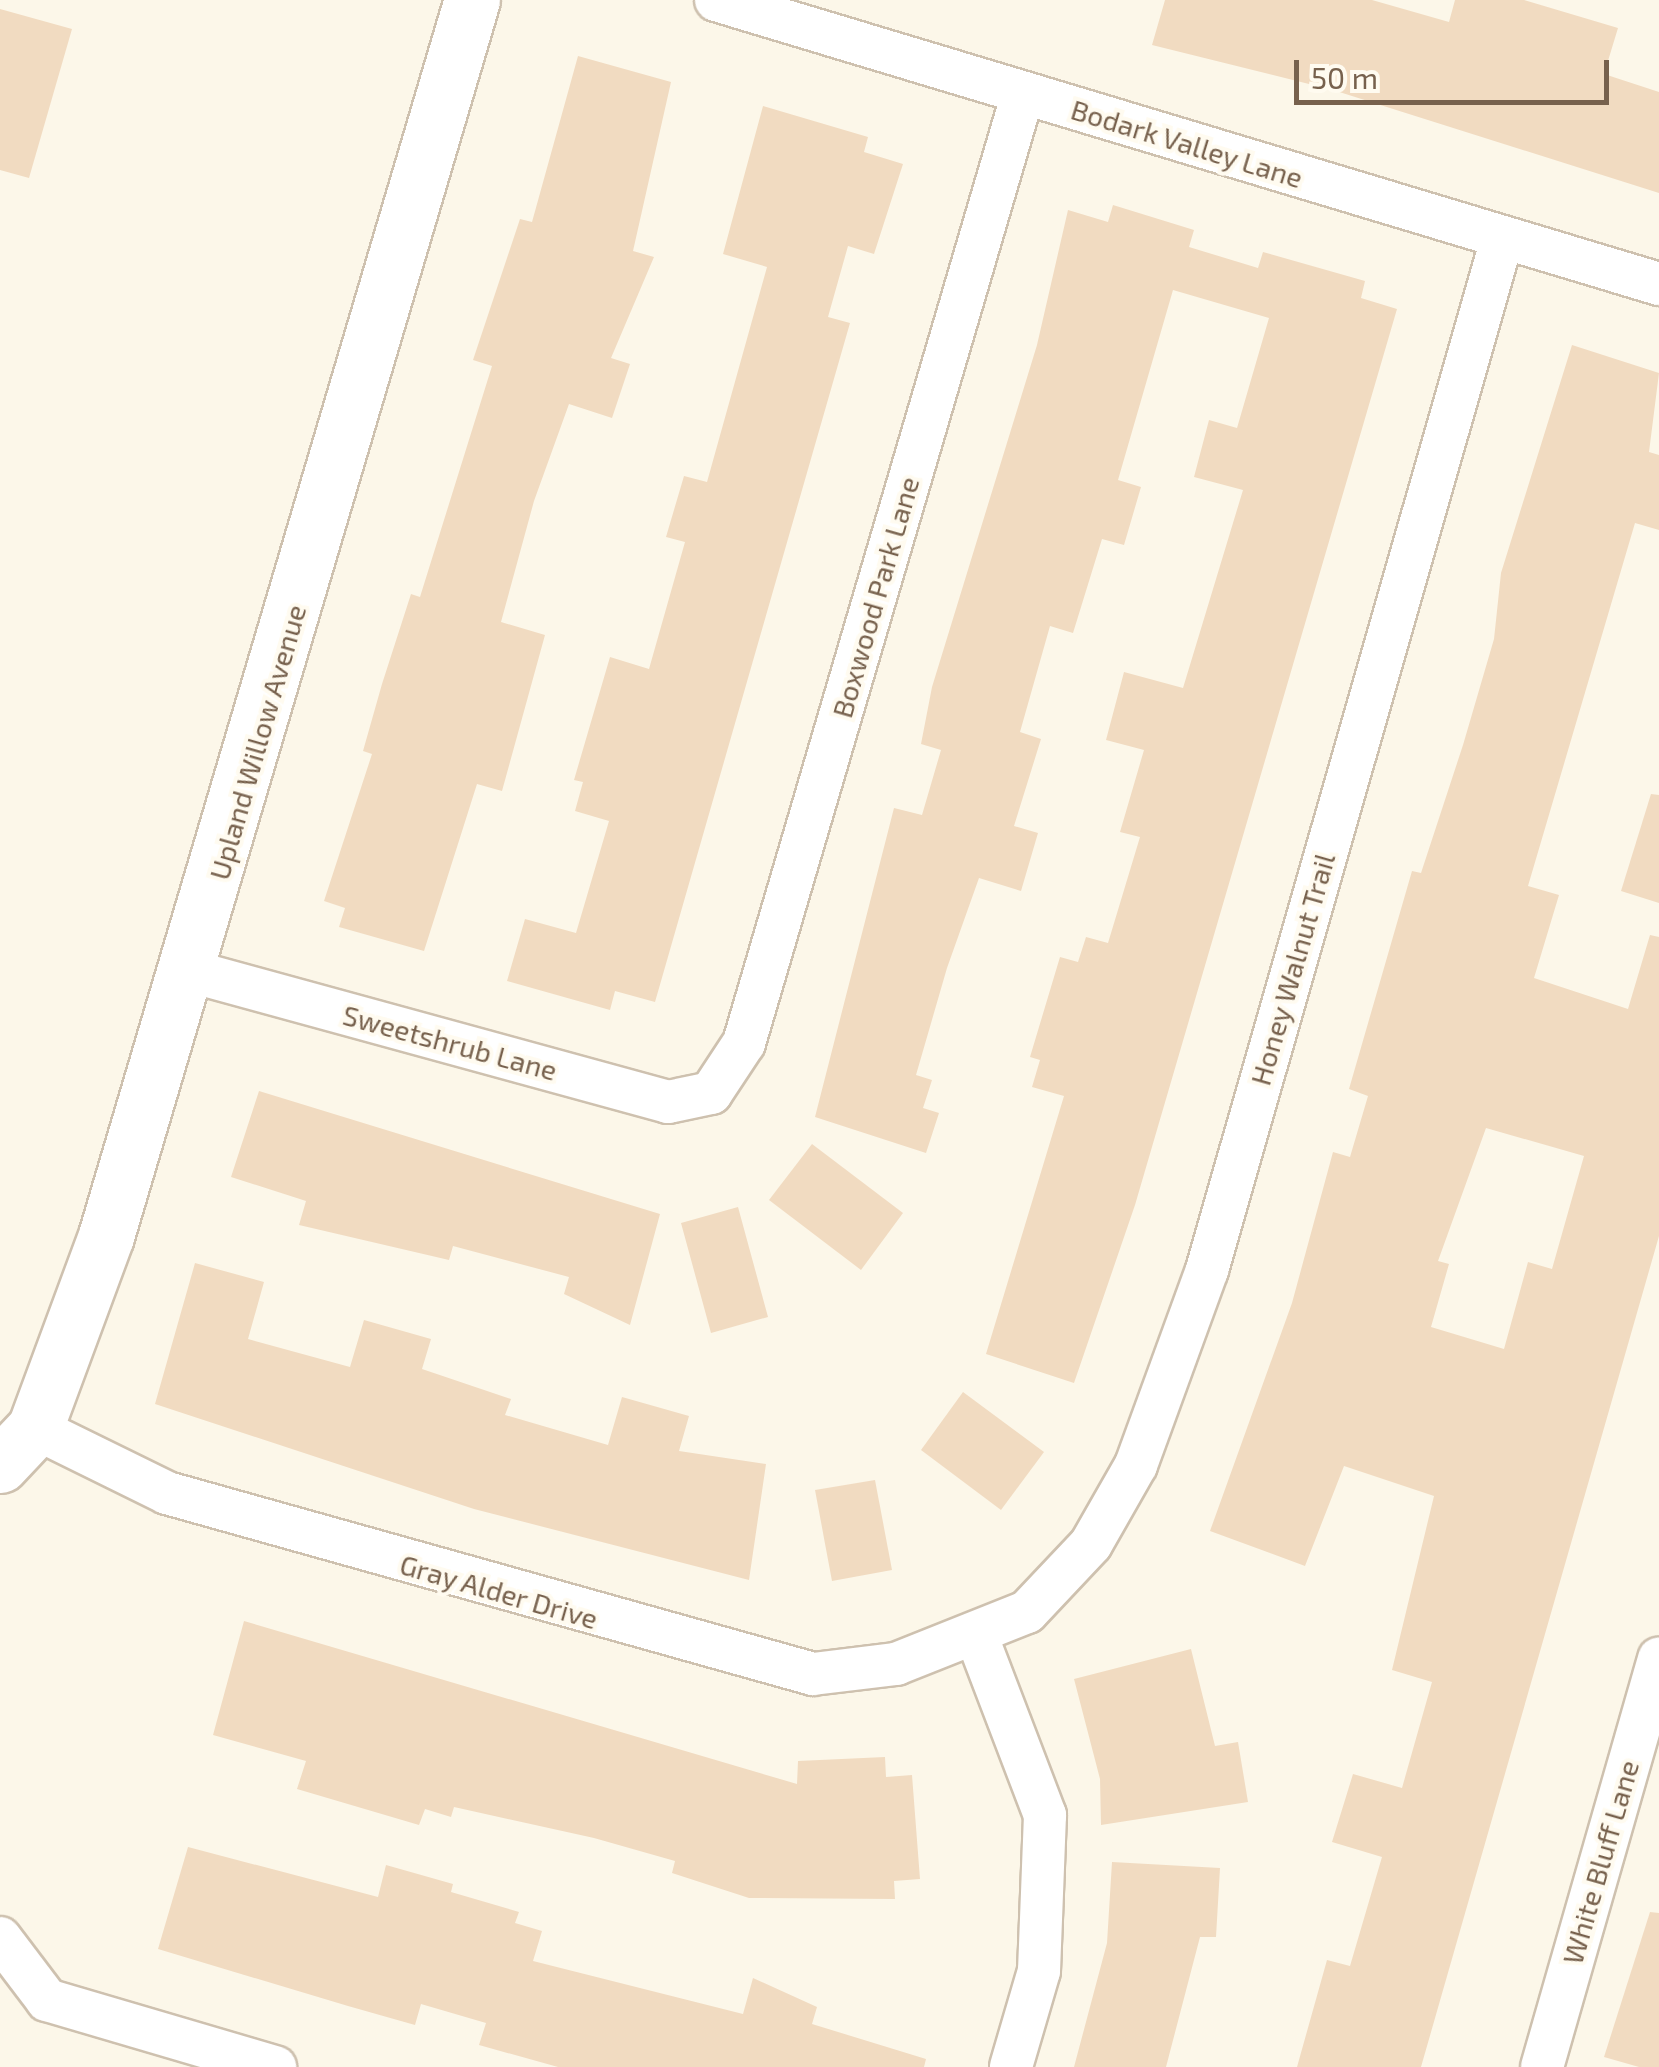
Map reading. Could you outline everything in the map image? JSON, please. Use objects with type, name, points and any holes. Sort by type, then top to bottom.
[{"type":"street","name":"Upland Willow Avenue","points":[[17,1447],[190,970],[472,0]]},
{"type":"street","name":"Bodark Valley Lane","points":[[716,0],[1659,284]]},
{"type":"street","name":"Boxwood Park Lane","points":[[712,1092],[744,1044],[1023,94]]},
{"type":"street","name":"Honey Walnut Trail","points":[[977,1637],[1027,1612],[1091,1544],[1136,1466],[1206,1270],[1502,238]]},
{"type":"street","name":"Sweetshrub Lane","points":[[190,970],[668,1102],[712,1092]]},
{"type":"street","name":"Gray Alder Drive","points":[[17,1447],[574,1614],[813,1674],[896,1664],[977,1637]]},
{"type":"street","points":[[977,1637],[1045,1815],[1039,1972],[1011,2067]]},
{"type":"street","name":"White Bluff Lane","points":[[1542,2067],[1659,1658]]},
{"type":"street","points":[[0,1938],[47,2000],[275,2067]]},
{"type":"building","points":[[1165,0],[1372,0],[1449,22],[1455,0],[1524,0],[1618,28],[1604,74],[1659,92],[1659,193],[1333,90],[1152,45]]},
{"type":"building","points":[[0,9],[72,29],[29,178],[0,170]]},
{"type":"building","points":[[578,56],[671,82],[633,251],[654,257],[611,358],[630,364],[612,418],[569,404],[534,501],[501,622],[545,635],[502,791],[477,784],[424,951],[339,927],[345,908],[324,901],[372,754],[363,751],[382,684],[411,594],[420,597],[492,366],[473,360],[520,219],[532,222]]},
{"type":"building","points":[[763,106],[868,137],[864,152],[903,164],[874,254],[848,246],[828,317],[850,323],[655,1002],[615,991],[610,1010],[507,981],[525,919],[576,933],[609,821],[575,811],[583,782],[574,780],[610,657],[649,669],[685,542],[666,537],[684,476],[707,482],[767,267],[723,254]]},
{"type":"building","points":[[1113,205],[1194,230],[1189,247],[1258,268],[1263,252],[1365,281],[1361,298],[1397,309],[1135,1205],[1074,1383],[986,1354],[1064,1096],[1032,1087],[1040,1060],[1030,1057],[1060,957],[1078,962],[1086,937],[1108,943],[1140,837],[1120,832],[1144,750],[1106,740],[1124,672],[1183,688],[1243,490],[1194,477],[1209,420],[1237,428],[1269,318],[1173,290],[1118,480],[1141,487],[1124,545],[1102,539],[1073,633],[1050,626],[1020,732],[1041,739],[1014,826],[1038,833],[1021,891],[979,878],[947,968],[916,1075],[932,1080],[923,1108],[939,1113],[926,1153],[815,1117],[894,808],[922,815],[941,750],[921,744],[932,687],[1037,345],[1068,210],[1108,222]]},
{"type":"building","points":[[1572,345],[1659,373],[1649,452],[1659,455],[1659,530],[1635,523],[1528,886],[1559,895],[1534,978],[1628,1009],[1650,935],[1659,937],[1659,1236],[1421,2067],[1297,2067],[1327,1960],[1350,1966],[1382,1857],[1332,1842],[1353,1774],[1402,1788],[1432,1682],[1392,1670],[1434,1496],[1344,1466],[1305,1566],[1210,1531],[1292,1303],[1333,1152],[1350,1157],[1368,1096],[1349,1089],[1412,871],[1421,873],[1463,745],[1494,639],[1501,573]],"holes":[[[1486,1128],[1584,1156],[1552,1269],[1528,1262],[1504,1349],[1431,1327],[1449,1264],[1438,1261]]]},
{"type":"building","points":[[1651,794],[1659,795],[1659,903],[1621,891]]},
{"type":"building","points":[[259,1091],[660,1214],[630,1325],[564,1294],[569,1277],[453,1246],[449,1260],[299,1225],[306,1201],[231,1177]]},
{"type":"building","points":[[812,1144],[903,1213],[861,1270],[769,1200]]},
{"type":"building","points":[[738,1207],[768,1317],[711,1333],[681,1223]]},
{"type":"building","points":[[195,1263],[264,1282],[248,1339],[350,1367],[364,1320],[431,1339],[422,1369],[511,1399],[505,1415],[608,1445],[622,1397],[689,1416],[679,1451],[766,1464],[749,1580],[474,1509],[155,1404]]},
{"type":"building","points":[[963,1392],[1044,1452],[1001,1510],[921,1450]]},
{"type":"building","points":[[875,1480],[892,1570],[832,1581],[815,1490]]},
{"type":"building","points":[[244,1621],[797,1784],[798,1761],[885,1757],[886,1777],[912,1775],[920,1879],[894,1881],[895,1899],[749,1898],[672,1873],[675,1861],[594,1838],[454,1807],[451,1817],[425,1809],[419,1825],[297,1789],[306,1761],[213,1735]]},
{"type":"building","points":[[1191,1649],[1215,1746],[1238,1742],[1248,1802],[1101,1825],[1100,1779],[1074,1679]]},
{"type":"building","points":[[188,1847],[378,1897],[386,1865],[453,1884],[451,1892],[519,1912],[515,1923],[542,1931],[533,1961],[743,2014],[753,1978],[817,2007],[812,2024],[926,2059],[924,2067],[558,2067],[479,2045],[486,2023],[421,2004],[415,2025],[348,2006],[158,1949]]},
{"type":"building","points":[[1112,1862],[1220,1868],[1216,1937],[1200,1937],[1166,2067],[1074,2067],[1107,1943]]},
{"type":"building","points":[[1650,1912],[1659,1913],[1659,2067],[1639,2067],[1604,2057]]}]
